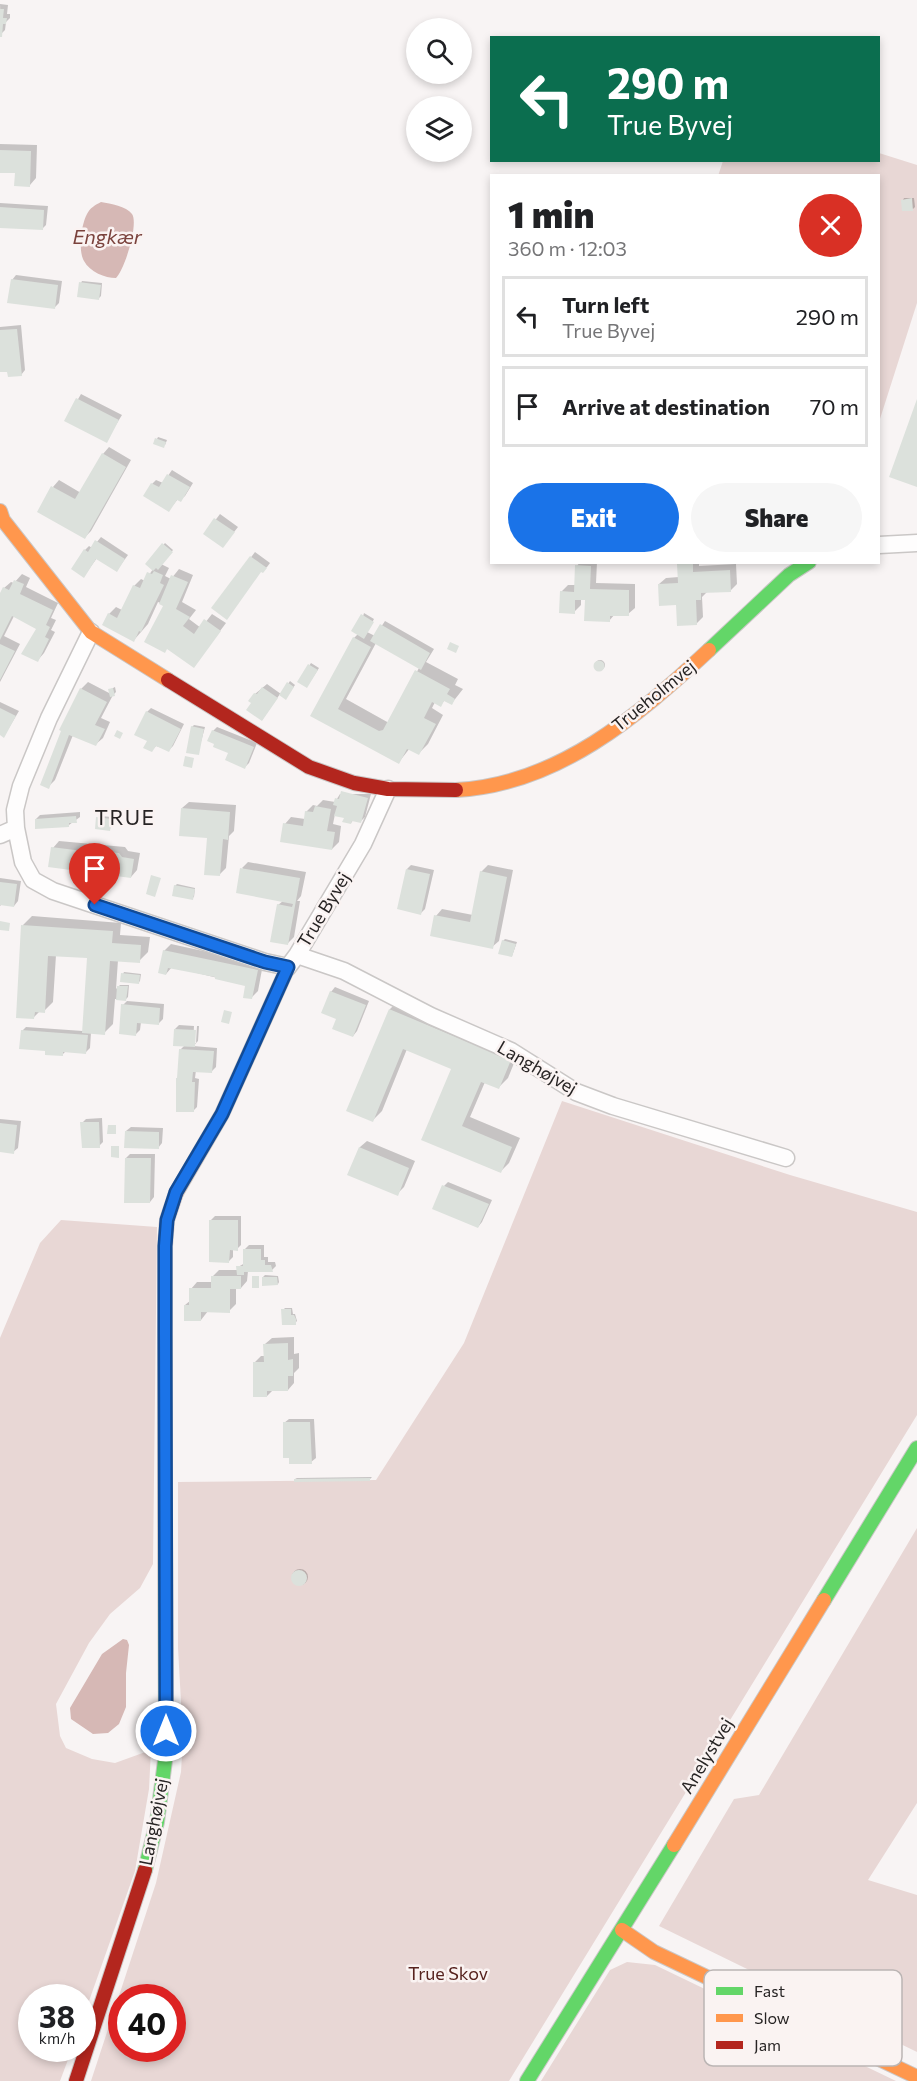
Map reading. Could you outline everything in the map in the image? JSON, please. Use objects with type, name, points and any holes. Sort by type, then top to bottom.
[{"type":"street","points":[[2,515],[91,632],[309,767],[354,783],[388,789]]},
{"type":"street","points":[[880,545],[917,543]]},
{"type":"street","name":"Trueholmvej","points":[[388,789],[432,791],[474,789],[506,783],[547,768],[594,744],[641,710],[681,676],[789,575],[806,564]]},
{"type":"street","name":"True Byvej","points":[[91,632],[49,718],[21,786],[15,810],[23,862],[33,880],[53,891],[265,962],[292,961],[363,844],[388,789]]},
{"type":"street","points":[[0,834],[16,828]]},
{"type":"street","name":"Langhøjvej","points":[[76,2081],[145,1870],[157,1822],[166,1753],[165,1246],[167,1220],[176,1192],[222,1114],[292,961],[344,970],[431,1016],[512,1051],[576,1092],[613,1106],[786,1158]]},
{"type":"street","name":"Anelystvej","points":[[527,2081],[917,1448]]},
{"type":"street","points":[[622,1930],[654,1952],[704,1976]]},
{"type":"street","points":[[894,2066],[917,2077]]},
{"type":"green space","points":[[880,153],[917,165],[917,303],[880,419],[880,174],[719,174],[723,162],[880,162]]},
{"type":"green space","name":"True Skov","points":[[562,1101],[790,1175],[917,1212],[917,1415],[509,2081],[91,2081],[108,2029],[108,2062],[186,2062],[186,1984],[123,1984],[156,1883],[181,1772],[183,1738],[178,1648],[178,1482],[376,1480],[464,1343]]},
{"type":"green space","points":[[61,1220],[157,1227],[153,1564],[140,1588],[110,1614],[89,1643],[56,1704],[60,1736],[66,1748],[92,1759],[115,1763],[151,1750],[149,1789],[135,1871],[95,1984],[18,1984],[18,2062],[67,2062],[60,2081],[0,2081],[0,1338],[40,1243]]},
{"type":"green space","points":[[917,1528],[917,1803],[868,1880],[917,1895],[917,2052],[902,2045],[902,1970],[749,1970],[659,1926],[734,1799],[759,1795]]},
{"type":"green space","points":[[627,1962],[655,1965],[704,1989],[704,2066],[865,2066],[896,2081],[541,2081],[610,1970]]},
{"type":"water","name":"Engkær","points":[[101,202],[126,209],[134,219],[130,247],[116,278],[103,276],[94,271],[82,257],[81,238],[85,219],[91,208]]},
{"type":"water","points":[[123,1639],[127,1640],[129,1645],[126,1707],[119,1724],[108,1733],[93,1734],[71,1719],[70,1708],[102,1654]]},
{"type":"building","points":[[0,9],[4,9],[3,18],[7,18],[6,24],[3,24],[2,37],[0,37]]},
{"type":"building","points":[[0,150],[31,151],[30,187],[14,186],[15,173],[0,173]]},
{"type":"building","points":[[912,198],[913,211],[902,211],[901,200]]},
{"type":"building","points":[[0,207],[44,210],[43,230],[0,228]]},
{"type":"building","points":[[11,279],[58,285],[55,309],[7,303]]},
{"type":"building","points":[[79,282],[101,285],[99,300],[77,297]]},
{"type":"building","points":[[17,329],[22,376],[8,377],[7,372],[0,372],[0,330]]},
{"type":"building","points":[[76,398],[119,420],[107,443],[64,421]]},
{"type":"building","points":[[917,399],[917,487],[889,477]]},
{"type":"building","points":[[155,438],[166,442],[164,448],[153,444]]},
{"type":"building","points":[[102,453],[126,467],[85,539],[37,512],[51,486],[75,499]]},
{"type":"building","points":[[167,474],[190,487],[181,502],[177,500],[169,512],[143,496],[151,483],[159,487]]},
{"type":"building","points":[[214,518],[235,532],[223,548],[203,534]]},
{"type":"building","points":[[95,540],[125,559],[117,572],[96,559],[84,578],[71,569],[84,549],[88,552]]},
{"type":"building","points":[[162,543],[173,552],[158,570],[156,568],[153,571],[145,564]]},
{"type":"building","points":[[250,556],[267,568],[263,573],[261,572],[227,620],[211,608]]},
{"type":"building","points":[[677,564],[693,564],[693,572],[730,570],[731,592],[701,593],[701,600],[696,600],[697,625],[677,626],[676,605],[659,606],[658,584],[678,583]]},
{"type":"building","points":[[575,565],[591,566],[590,589],[629,590],[629,616],[610,616],[610,622],[584,621],[585,600],[575,600],[575,614],[559,613],[560,591],[574,592]]},
{"type":"building","points":[[154,571],[163,575],[160,583],[164,585],[134,642],[102,625],[108,613],[117,618],[133,585],[140,588],[147,572],[152,574]]},
{"type":"building","points":[[171,575],[188,582],[176,609],[190,617],[183,626],[194,634],[204,619],[221,631],[194,668],[167,649],[165,653],[144,642],[163,606],[159,604]]},
{"type":"building","points":[[14,580],[24,584],[20,594],[53,610],[46,625],[50,627],[45,637],[49,639],[38,662],[21,654],[36,629],[12,616],[0,640],[0,593],[3,587],[9,590]]},
{"type":"building","points":[[361,614],[374,622],[364,639],[351,631]]},
{"type":"building","points":[[380,624],[430,653],[421,670],[370,641]]},
{"type":"building","points":[[353,637],[371,647],[338,709],[379,731],[383,730],[415,670],[450,689],[447,694],[455,699],[452,705],[444,701],[441,707],[432,702],[424,718],[436,724],[419,755],[407,749],[399,764],[310,716]]},
{"type":"building","points":[[450,642],[459,646],[456,653],[447,649]]},
{"type":"building","points":[[0,644],[15,651],[0,680]]},
{"type":"building","points":[[599,660],[605,666],[599,672],[593,666]]},
{"type":"building","points":[[308,664],[318,670],[307,688],[297,682]]},
{"type":"building","points":[[287,682],[294,687],[286,700],[279,695]]},
{"type":"building","points":[[262,687],[278,698],[262,721],[246,710],[251,703],[248,701]]},
{"type":"building","points":[[80,688],[107,702],[95,725],[105,729],[96,746],[69,735],[49,789],[40,785],[61,731],[59,730]]},
{"type":"building","points":[[113,688],[115,696],[110,697],[108,689]]},
{"type":"building","points":[[0,708],[16,716],[4,738],[0,735]]},
{"type":"building","points":[[146,711],[181,729],[169,752],[156,746],[152,752],[143,748],[147,741],[134,735]]},
{"type":"building","points":[[191,726],[204,729],[199,755],[186,753]]},
{"type":"building","points":[[117,730],[123,733],[120,739],[114,736]]},
{"type":"building","points":[[212,730],[254,747],[245,769],[225,760],[228,753],[213,747],[214,744],[207,741]]},
{"type":"building","points":[[185,756],[194,758],[192,768],[183,766]]},
{"type":"building","points":[[341,791],[368,798],[361,823],[342,822],[344,818],[334,816],[337,806],[333,805],[335,798],[339,799]]},
{"type":"building","points":[[315,806],[331,809],[327,831],[335,832],[332,850],[280,842],[283,823],[303,826],[305,811],[313,812]]},
{"type":"building","points":[[181,808],[230,812],[228,840],[223,839],[220,876],[204,875],[207,838],[179,836]]},
{"type":"building","points":[[76,816],[77,823],[69,823],[69,827],[35,829],[35,819]]},
{"type":"building","points":[[96,817],[112,819],[110,831],[95,829]]},
{"type":"building","points":[[51,847],[119,853],[122,857],[134,859],[131,878],[48,867]]},
{"type":"building","points":[[240,868],[300,878],[288,945],[270,942],[277,904],[292,907],[293,904],[236,893]]},
{"type":"building","points":[[406,869],[430,874],[421,915],[397,909]]},
{"type":"building","points":[[480,871],[507,877],[493,949],[430,936],[434,915],[470,922]]},
{"type":"building","points":[[151,875],[161,878],[155,897],[146,894]]},
{"type":"building","points":[[0,882],[17,884],[14,907],[0,905]]},
{"type":"building","points":[[174,885],[195,889],[193,900],[172,896]]},
{"type":"building","points":[[0,921],[10,923],[9,931],[0,930]]},
{"type":"building","points":[[21,925],[113,931],[112,943],[141,945],[140,963],[110,961],[105,1035],[82,1033],[87,958],[48,956],[45,1013],[35,1012],[34,1019],[16,1018]]},
{"type":"building","points":[[502,940],[516,944],[512,957],[498,954]]},
{"type":"building","points":[[163,950],[258,970],[252,999],[243,998],[245,986],[215,979],[215,977],[168,968],[166,975],[158,973]]},
{"type":"building","points":[[121,973],[140,975],[139,984],[120,982]]},
{"type":"building","points":[[117,986],[128,986],[126,1001],[116,1000]]},
{"type":"building","points":[[330,991],[366,1005],[353,1037],[332,1029],[336,1019],[321,1013]]},
{"type":"building","points":[[121,1004],[160,1008],[159,1025],[137,1023],[136,1036],[119,1034]]},
{"type":"building","points":[[389,1009],[511,1060],[499,1089],[481,1082],[462,1126],[512,1147],[501,1173],[421,1140],[451,1069],[403,1049],[373,1122],[346,1111]]},
{"type":"building","points":[[224,1010],[232,1012],[229,1024],[221,1022]]},
{"type":"building","points":[[174,1029],[196,1030],[195,1047],[173,1046]]},
{"type":"building","points":[[21,1030],[88,1035],[86,1054],[63,1052],[63,1056],[45,1055],[45,1051],[19,1049]]},
{"type":"building","points":[[179,1049],[214,1051],[212,1073],[193,1072],[194,1112],[176,1112]]},
{"type":"building","points":[[80,1122],[99,1122],[100,1148],[82,1148]]},
{"type":"building","points":[[0,1123],[17,1125],[14,1154],[0,1152]]},
{"type":"building","points":[[108,1125],[116,1125],[116,1134],[107,1134]]},
{"type":"building","points":[[125,1131],[159,1132],[159,1149],[124,1148]]},
{"type":"building","points":[[111,1146],[119,1146],[119,1158],[111,1157]]},
{"type":"building","points":[[359,1147],[409,1168],[398,1196],[347,1175]]},
{"type":"building","points":[[125,1158],[151,1158],[150,1203],[124,1203]]},
{"type":"building","points":[[442,1185],[489,1204],[478,1228],[432,1209]]},
{"type":"building","points":[[209,1220],[238,1220],[238,1251],[230,1250],[229,1263],[209,1262]]},
{"type":"building","points":[[243,1249],[261,1249],[261,1260],[265,1260],[265,1265],[271,1265],[273,1272],[244,1272],[244,1275],[237,1275],[236,1266],[243,1266]]},
{"type":"building","points":[[211,1276],[241,1276],[241,1289],[230,1289],[230,1313],[201,1312],[201,1321],[184,1321],[184,1305],[189,1305],[189,1288],[211,1288]]},
{"type":"building","points":[[252,1276],[259,1276],[259,1288],[252,1288]]},
{"type":"building","points":[[262,1277],[277,1277],[278,1285],[262,1286]]},
{"type":"building","points":[[281,1309],[291,1309],[296,1325],[282,1325]]},
{"type":"building","points":[[288,1343],[288,1360],[293,1359],[293,1376],[288,1376],[288,1391],[267,1391],[267,1397],[253,1397],[253,1362],[264,1362],[263,1344]]},
{"type":"building","points":[[283,1422],[310,1422],[312,1464],[289,1464],[289,1458],[283,1458]]},
{"type":"building","points":[[370,1478],[370,1481],[294,1482],[294,1479]]},
{"type":"building","points":[[296,1570],[302,1570],[307,1578],[305,1584],[296,1586],[291,1581],[291,1575]]},
{"type":"traffic: fast","points":[[709,650],[789,575],[806,564]]},
{"type":"traffic: fast","points":[[824,1600],[917,1448]]},
{"type":"traffic: fast","points":[[145,1870],[157,1822],[166,1753],[165,1513]]},
{"type":"traffic: fast","points":[[527,2081],[674,1845]]},
{"type":"traffic: slow","points":[[0,511],[3,520],[91,632],[168,680]]},
{"type":"traffic: slow","points":[[456,790],[493,785],[528,775],[562,761],[594,743],[624,722],[654,699],[709,650]]},
{"type":"traffic: slow","points":[[176,1193],[222,1114],[288,967]]},
{"type":"traffic: slow","points":[[674,1845],[824,1600]]},
{"type":"traffic: slow","points":[[622,1930],[654,1952],[704,1976]]},
{"type":"traffic: slow","points":[[894,2066],[917,2077]]},
{"type":"traffic: jam","points":[[168,680],[309,767],[354,783],[388,789],[456,790]]},
{"type":"traffic: jam","points":[[165,1513],[165,1246],[167,1220],[176,1193]]},
{"type":"traffic: jam","points":[[76,2081],[145,1870]]},
{"type":"district","name":"TRUE","points":[[125,818]]},
{"type":"route","points":[[95,905],[265,962],[288,967],[222,1114],[176,1192],[167,1220],[165,1246],[166,1731]]}]
